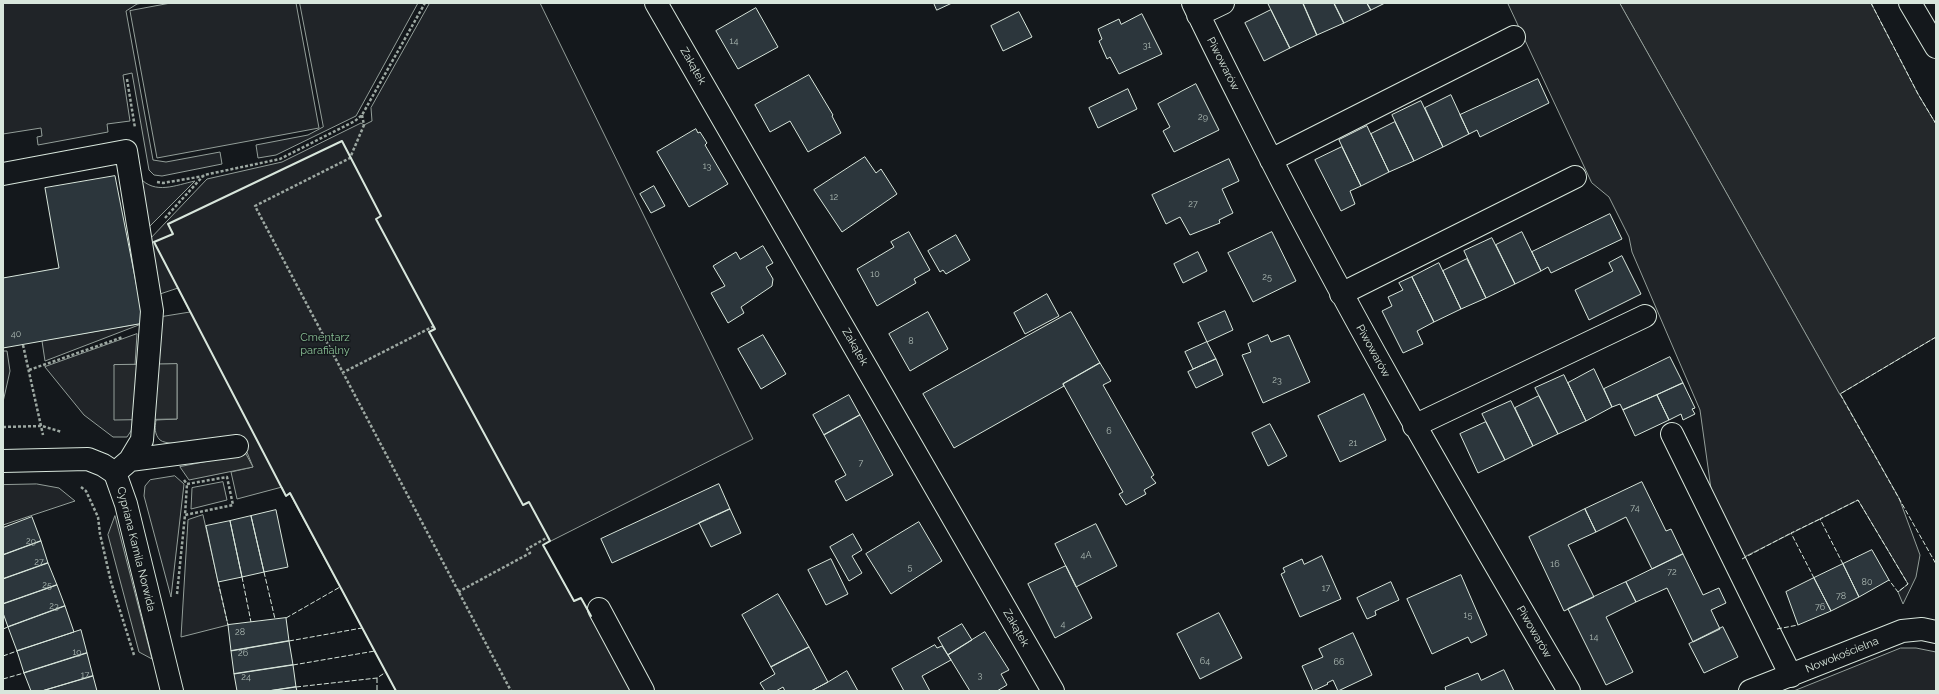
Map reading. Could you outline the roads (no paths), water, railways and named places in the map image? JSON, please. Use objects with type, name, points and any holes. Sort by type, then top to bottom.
[{"type":"street","name":"Zakątek","points":[[656,3],[1053,691]]},
{"type":"street","points":[[1196,9],[1222,3]]},
{"type":"street","points":[[1910,3],[1936,47]]},
{"type":"street","name":"Piwowarów","points":[[1196,9],[1271,160],[1341,294],[1414,426],[1568,691]]},
{"type":"street","points":[[1271,160],[1514,37]]},
{"type":"street","points":[[3,174],[126,151],[152,311],[142,440],[122,466]]},
{"type":"street","points":[[1341,294],[1575,177]]},
{"type":"street","points":[[1414,426],[1645,316]]},
{"type":"street","points":[[1672,434],[1791,676]]},
{"type":"street","points":[[122,466],[237,446]]},
{"type":"street","name":"Cypriana Kamila Norwida","points":[[3,460],[88,459],[103,465],[122,466],[126,504],[172,691]]},
{"type":"street","points":[[599,609],[643,691]]},
{"type":"street","name":"Nowokościelna","points":[[1750,691],[1902,631],[1922,628],[1936,632]]},
{"type":"park label","name":"Cmentarz parafialny","points":[[325,344]]}]
